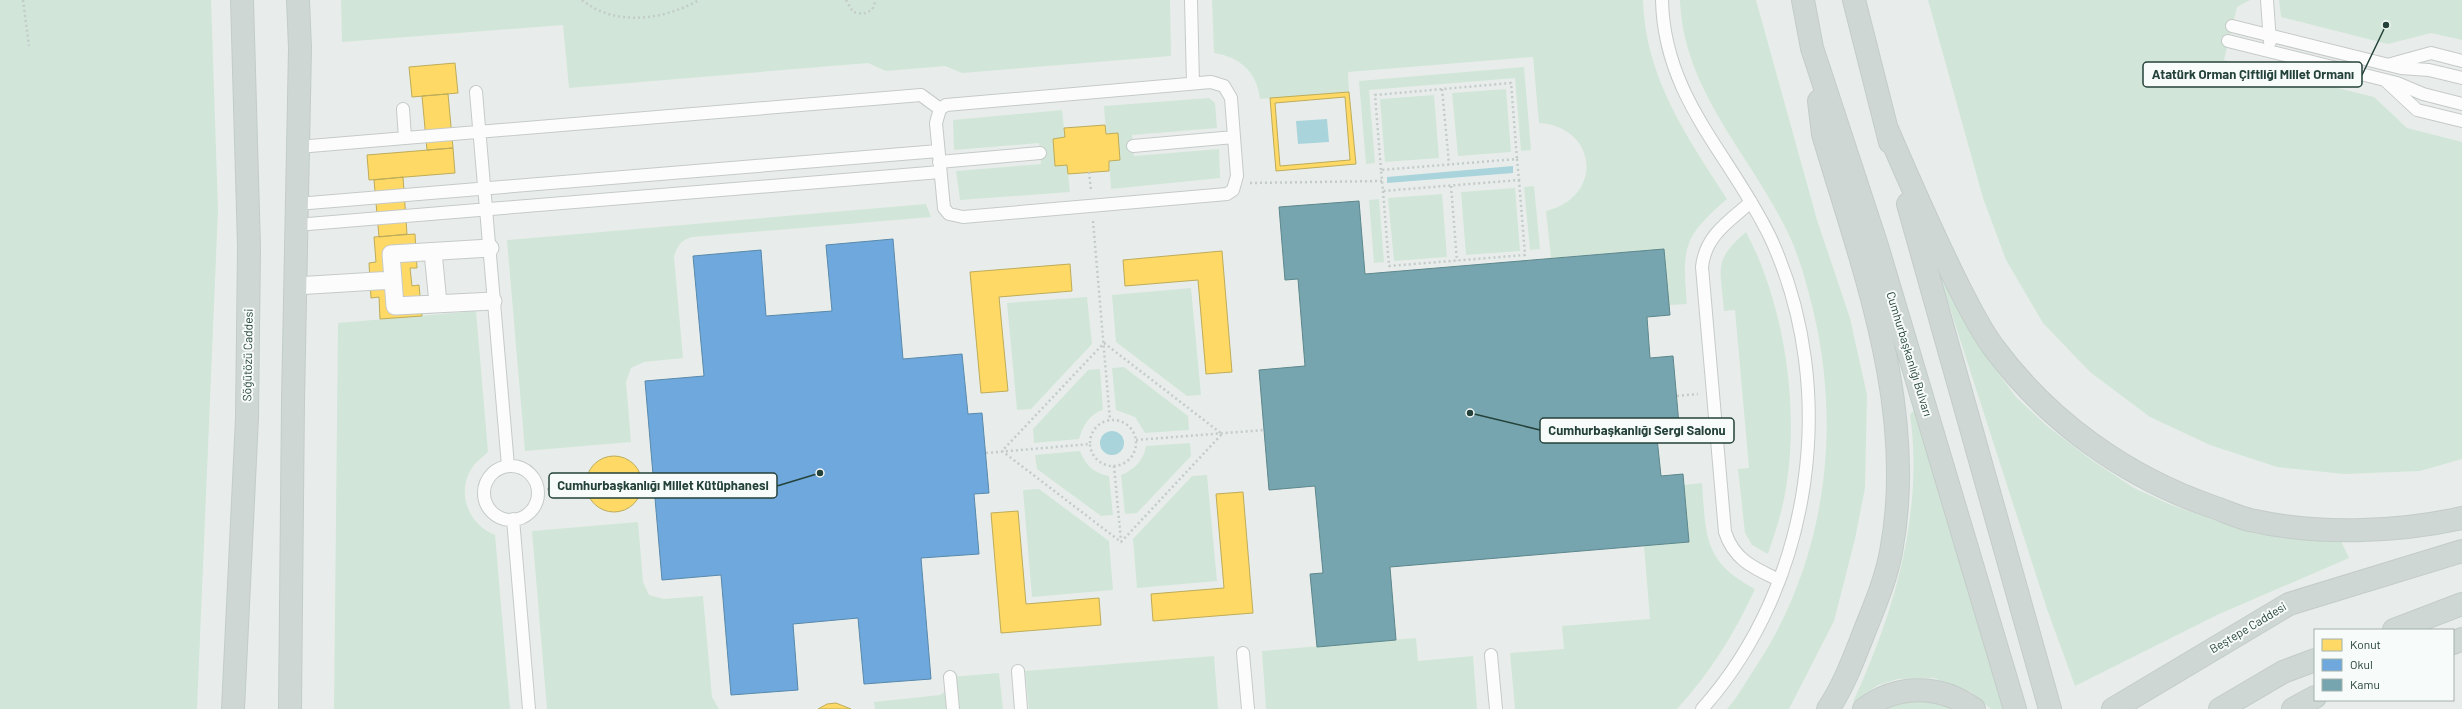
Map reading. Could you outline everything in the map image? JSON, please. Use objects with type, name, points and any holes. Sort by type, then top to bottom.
[{"type":"main road","name":"Söğütözü Caddesi","points":[[233,709],[243,538],[249,247],[242,0]]},
{"type":"main road","points":[[290,709],[296,215],[300,48],[298,0]]},
{"type":"main road","name":"Cumhurbaşkanlığı Bulvarı","points":[[1803,0],[1812,48],[1877,246],[2015,709]]},
{"type":"main road","points":[[1854,0],[1887,129],[2050,709]]},
{"type":"main road","points":[[1812,48],[1823,134],[1885,352],[1898,439],[1900,477],[1891,554],[1880,592],[1859,646],[1828,709]]},
{"type":"main road","points":[[1887,129],[1941,251],[1966,300],[1993,346],[2025,386],[2095,447],[2142,477],[2193,500],[2249,520],[2315,528],[2350,529],[2433,524],[2462,518]]},
{"type":"main road","name":"Beştepe Caddesi","points":[[2113,709],[2289,604],[2462,551]]},
{"type":"main road","points":[[2397,629],[2462,604]]},
{"type":"main road","points":[[2220,709],[2283,672],[2314,660]]},
{"type":"main road","points":[[1864,709],[1875,701],[1895,692],[1920,690],[1948,695],[1974,709]]},
{"type":"main road","points":[[2293,709],[2314,698]]},
{"type":"street","points":[[490,248],[391,254],[395,306],[493,301]]},
{"type":"street","points":[[433,252],[438,303]]},
{"type":"street","points":[[295,286],[393,280]]},
{"type":"lane","points":[[1191,0],[1193,83]]},
{"type":"lane","points":[[1662,0],[1662,16],[1670,54],[1695,116],[1751,202],[1770,239],[1788,285],[1800,334],[1807,385],[1808,434],[1806,482],[1797,526],[1779,580],[1755,634],[1716,693],[1702,709]]},
{"type":"lane","points":[[2267,0],[2271,51]]},
{"type":"lane","points":[[2232,26],[2388,65],[2429,70],[2462,78]]},
{"type":"lane","points":[[2228,41],[2384,79],[2423,94],[2462,104]]},
{"type":"lane","points":[[2388,65],[2432,53],[2462,61]]},
{"type":"lane","points":[[2384,79],[2388,65]]},
{"type":"lane","points":[[2384,79],[2417,110],[2462,121]]},
{"type":"lane","points":[[1193,83],[1218,83],[1228,91],[1234,137],[1236,183],[1233,190],[1220,196],[956,216],[949,214],[944,208],[936,123],[940,109],[953,103],[1193,83]]},
{"type":"lane","points":[[476,92],[508,466]]},
{"type":"lane","points":[[298,147],[921,95],[940,109]]},
{"type":"lane","points":[[403,109],[405,138]]},
{"type":"lane","points":[[1133,146],[1234,137]]},
{"type":"lane","points":[[296,215],[486,210],[939,162],[1040,153]]},
{"type":"lane","points":[[296,215],[484,189],[939,162]]},
{"type":"lane","points":[[1751,202],[1711,239],[1703,257],[1702,267],[1725,532],[1728,541],[1738,557],[1746,564],[1779,580]]},
{"type":"lane","points":[[508,466],[525,470],[532,477],[537,490],[536,503],[531,511],[523,517],[513,520],[497,516],[486,503],[484,494],[489,476],[498,469],[508,466]]},
{"type":"lane","points":[[513,520],[529,709]]},
{"type":"lane","points":[[1243,653],[1248,709]]},
{"type":"lane","points":[[1491,655],[1496,709]]},
{"type":"lane","points":[[1018,671],[1021,709]]},
{"type":"lane","points":[[950,677],[953,709]]},
{"type":"path","points":[[23,0],[29,46]]},
{"type":"path","points":[[582,0],[591,7],[608,15],[646,18],[683,9],[699,0]]},
{"type":"path","points":[[846,0],[853,12],[863,14],[872,10],[876,0]]},
{"type":"path","points":[[1511,83],[1517,159],[1525,255],[1389,266],[1375,94],[1511,83]]},
{"type":"path","points":[[1442,89],[1449,164]]},
{"type":"path","points":[[1381,170],[1517,159]]},
{"type":"path","points":[[1089,172],[1110,420]]},
{"type":"path","points":[[1383,191],[1519,180]]},
{"type":"path","points":[[1236,183],[1382,181]]},
{"type":"path","points":[[1451,186],[1457,261]]},
{"type":"path","points":[[1104,343],[1222,434]]},
{"type":"path","points":[[1002,451],[1104,343]]},
{"type":"path","points":[[1677,396],[1713,393]]},
{"type":"path","points":[[1110,420],[1127,425],[1136,440],[1136,447],[1130,457],[1114,466],[1098,460],[1090,444],[1090,437],[1098,425],[1110,420]]},
{"type":"path","points":[[1136,440],[1264,430]]},
{"type":"path","points":[[1121,542],[1222,434]]},
{"type":"path","points":[[986,453],[1090,444]]},
{"type":"path","points":[[1002,451],[1121,542]]},
{"type":"path","points":[[1114,466],[1121,542]]},
{"type":"path","points":[[537,490],[574,487]]},
{"type":"green space","points":[[0,0],[211,0],[218,210],[197,709],[0,709]]},
{"type":"green space","points":[[341,0],[1170,0],[1171,56],[962,73],[945,66],[886,71],[868,63],[569,88],[563,25],[342,42]]},
{"type":"green space","points":[[1212,0],[1643,0],[1651,55],[1660,80],[1683,129],[1727,199],[1701,223],[1689,244],[1685,269],[1687,304],[1669,305],[1664,249],[1551,258],[1546,211],[1565,203],[1578,192],[1585,178],[1586,163],[1582,149],[1573,136],[1559,127],[1539,123],[1533,57],[1348,72],[1349,92],[1260,99],[1255,81],[1246,67],[1232,58],[1214,53]]},
{"type":"green space","points":[[1680,0],[1756,0],[1817,220],[1850,318],[1867,395],[1865,488],[1855,539],[1834,621],[1789,709],[1727,709],[1742,689],[1778,628],[1797,586],[1811,542],[1821,497],[1826,452],[1826,406],[1822,360],[1814,314],[1796,251],[1772,203],[1705,92],[1693,63],[1684,33]]},
{"type":"green space","points":[[1928,0],[2250,0],[2237,7],[2224,60],[2374,97],[2407,128],[2462,142],[2462,459],[2420,471],[2344,474],[2277,467],[2210,445],[2150,417],[2090,372],[2043,323],[2006,260],[1983,198]]},
{"type":"green space","points":[[2279,0],[2462,0],[2462,40],[2431,33],[2388,44],[2281,17]]},
{"type":"green space","points":[[1524,67],[1531,150],[1521,151],[1515,78],[1369,90],[1375,163],[1366,164],[1359,81]]},
{"type":"green space","points":[[1506,89],[1511,152],[1458,156],[1452,93]]},
{"type":"green space","points":[[1434,95],[1439,158],[1385,162],[1380,99]]},
{"type":"green space","points":[[1209,98],[1215,103],[1217,128],[1132,135],[1134,156],[1219,149],[1220,178],[1111,189],[1109,161],[1120,160],[1118,134],[1106,134],[1104,106]]},
{"type":"green space","points":[[1062,110],[1065,137],[1053,139],[1055,166],[1067,165],[1070,192],[960,200],[956,171],[1041,164],[1039,143],[954,150],[953,120]]},
{"type":"green space","points":[[1534,186],[1540,249],[1530,250],[1524,187]]},
{"type":"green space","points":[[1515,188],[1520,251],[1466,255],[1461,192]]},
{"type":"green space","points":[[1442,194],[1447,257],[1394,261],[1388,198]]},
{"type":"green space","points":[[1379,199],[1384,262],[1374,263],[1369,200]]},
{"type":"green space","points":[[926,204],[931,217],[692,237],[685,240],[678,247],[674,257],[683,358],[644,362],[631,368],[626,382],[631,442],[525,451],[507,240]]},
{"type":"green space","points":[[1746,232],[1759,259],[1770,289],[1785,353],[1789,386],[1791,418],[1790,450],[1786,490],[1777,527],[1768,554],[1752,545],[1745,533],[1738,469],[1749,468],[1735,310],[1724,311],[1721,275],[1723,259],[1735,242]]},
{"type":"green space","points":[[1937,268],[1984,354],[2016,397],[2047,426],[2090,459],[2134,488],[2169,504],[2257,534],[2341,541],[2349,558],[2217,615],[2075,686],[2047,609]]},
{"type":"green space","points":[[1191,288],[1201,395],[1187,396],[1116,342],[1112,295]]},
{"type":"green space","points":[[1087,297],[1092,344],[1031,409],[1017,410],[1007,303]]},
{"type":"green space","points":[[476,311],[488,452],[477,461],[468,475],[465,485],[465,495],[471,515],[477,523],[485,530],[495,535],[510,709],[334,709],[338,323]]},
{"type":"green space","points":[[1124,367],[1188,416],[1189,430],[1145,433],[1135,417],[1116,410],[1112,368]]},
{"type":"green space","points":[[1100,369],[1103,410],[1094,414],[1087,421],[1079,439],[1034,443],[1033,429],[1088,370]]},
{"type":"green space","points":[[1915,410],[2004,709],[1991,709],[1971,692],[1934,678],[1898,679],[1878,685],[1853,702],[1881,633],[1893,598],[1902,562],[1909,525],[1913,488],[1913,451],[1910,414]]},
{"type":"green space","points":[[1190,443],[1191,456],[1137,513],[1125,514],[1121,475],[1138,464],[1143,456],[1146,446]]},
{"type":"green space","points":[[1080,451],[1085,461],[1091,468],[1099,473],[1109,476],[1113,515],[1101,516],[1037,469],[1035,455]]},
{"type":"green space","points":[[1207,475],[1217,581],[1137,588],[1133,539],[1192,476]]},
{"type":"green space","points":[[1702,483],[1707,532],[1710,545],[1716,557],[1725,568],[1738,579],[1755,589],[1721,652],[1689,695],[1677,709],[1515,709],[1510,653],[1564,649],[1562,626],[1650,619],[1644,546],[1689,542],[1684,485]]},
{"type":"green space","points":[[1039,489],[1109,541],[1113,590],[1032,597],[1023,490]]},
{"type":"green space","points":[[638,522],[643,582],[649,595],[664,599],[703,596],[712,697],[719,709],[547,709],[532,531]]},
{"type":"green space","points":[[1416,638],[1418,661],[1473,656],[1477,709],[1266,709],[1262,651]]},
{"type":"green space","points":[[1214,656],[1218,709],[1029,709],[1025,671]]},
{"type":"green space","points":[[999,673],[1003,709],[875,709],[874,702],[940,695],[946,691],[950,677]]},
{"type":"green space","points":[[1907,701],[1933,701],[1955,709],[1878,709]]},
{"type":"water","points":[[1327,119],[1329,142],[1298,144],[1296,121]]},
{"type":"water","points":[[1513,166],[1513,173],[1387,183],[1387,177]]},
{"type":"water","points":[[1112,431],[1121,434],[1124,443],[1121,452],[1112,455],[1103,452],[1100,443],[1103,434]]},
{"type":"building: Konut","points":[[455,63],[458,93],[412,97],[409,67]]},
{"type":"building: Konut","points":[[1349,92],[1356,164],[1276,171],[1270,98]],"holes":[[[1345,97],[1350,160],[1280,166],[1275,103]]]},
{"type":"building: Konut","points":[[448,94],[453,148],[427,150],[422,96]]},
{"type":"building: Konut","points":[[1105,125],[1106,134],[1118,133],[1120,160],[1109,161],[1109,171],[1068,174],[1067,165],[1055,166],[1053,139],[1065,137],[1064,128]]},
{"type":"building: Konut","points":[[453,148],[455,173],[369,180],[367,155]]},
{"type":"building: Konut","points":[[403,177],[407,234],[379,237],[374,180]]},
{"type":"building: Konut","points":[[415,234],[417,268],[410,268],[412,286],[419,285],[422,316],[380,319],[379,297],[371,298],[369,263],[376,262],[374,237]]},
{"type":"building: Konut","points":[[1222,251],[1232,372],[1206,374],[1198,280],[1125,286],[1123,260]]},
{"type":"building: Konut","points":[[1070,264],[1072,291],[999,297],[1008,391],[981,393],[970,272]]},
{"type":"building: Konut","points":[[614,456],[625,459],[634,464],[639,473],[642,484],[639,495],[634,504],[625,509],[614,512],[603,509],[594,504],[589,495],[586,484],[589,473],[594,464],[603,459]]},
{"type":"building: Konut","points":[[1243,492],[1253,613],[1153,621],[1151,594],[1224,588],[1216,494]]},
{"type":"building: Konut","points":[[1018,511],[1026,604],[1099,598],[1101,625],[1001,633],[991,513]]},
{"type":"building: Konut","points":[[836,703],[851,709],[818,709],[827,704]]},
{"type":"building: Okul","points":[[893,239],[903,359],[962,354],[968,414],[982,413],[989,493],[974,494],[979,554],[921,558],[931,679],[864,684],[858,618],[793,624],[798,690],[731,695],[721,575],[662,580],[645,381],[704,376],[693,256],[761,250],[766,316],[832,311],[826,245]]},
{"type":"building: Kamu","points":[[1359,201],[1365,274],[1664,249],[1670,315],[1647,317],[1650,358],[1673,356],[1680,436],[1657,438],[1661,476],[1683,474],[1689,542],[1390,567],[1396,640],[1317,647],[1310,574],[1323,573],[1315,486],[1269,490],[1259,370],[1305,366],[1298,279],[1285,280],[1279,207]]},
{"type":"place","name":"Atatürk Orman Çiftliği Millet Ormanı","points":[[2386,25]]},
{"type":"place","name":"Cumhurbaşkanlığı Sergi Salonu","points":[[1470,413]]},
{"type":"place","name":"Cumhurbaşkanlığı Millet Kütüphanesi","points":[[820,473]]}]
